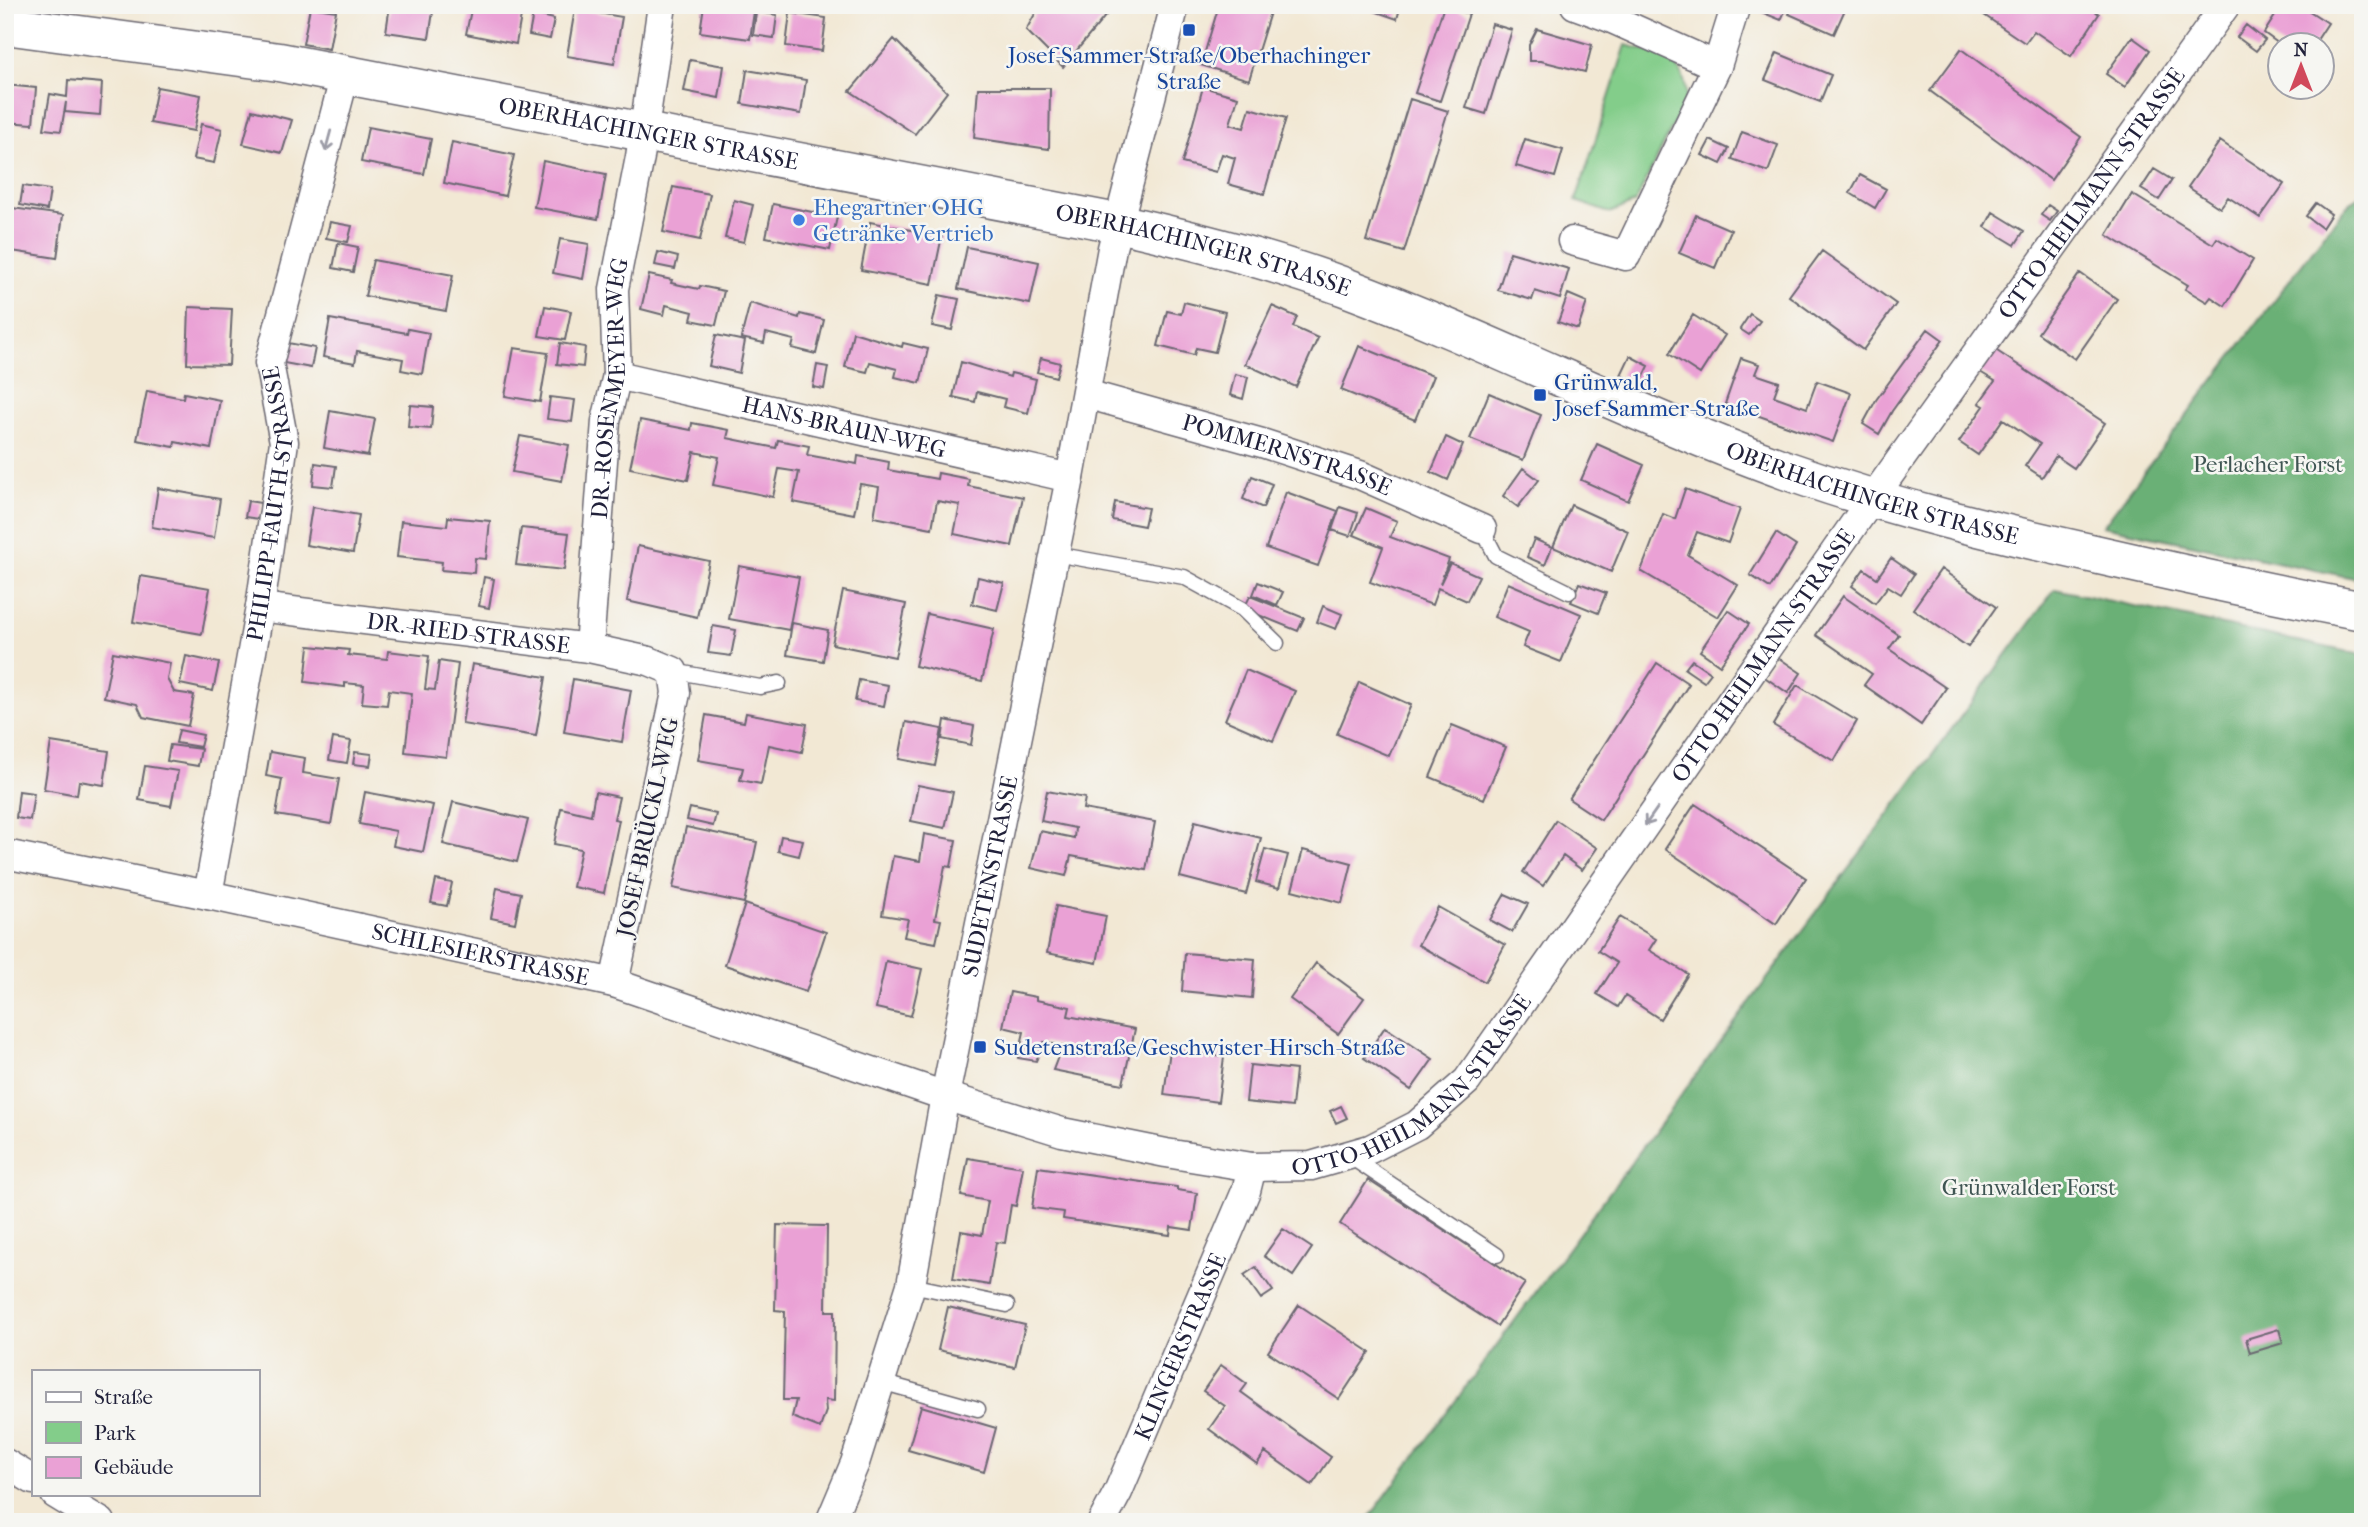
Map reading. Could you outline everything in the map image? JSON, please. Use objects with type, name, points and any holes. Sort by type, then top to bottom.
[{"type":"main road","name":"OBERHACHINGER STRASSE","points":[[5,25],[279,62],[1117,223],[1187,239],[1343,286],[1506,352],[1704,439],[1872,500],[1989,531],[2247,589],[2363,611]]},
{"type":"street","name":"DR.-ROSENMEYER-WEG","points":[[589,648],[606,421],[617,375],[614,289],[640,157],[662,5]]},
{"type":"street","name":"SUDETENSTRASSE","points":[[830,1522],[855,1463],[911,1285],[945,1096],[1070,478],[1117,223],[1175,5]]},
{"type":"street","points":[[1575,5],[1717,66]]},
{"type":"street","points":[[1572,242],[1626,256],[1717,66],[1736,5]]},
{"type":"street","name":"OTTO-HEILMANN-STRASSE","points":[[1252,1167],[1311,1166],[1370,1149],[1417,1125],[1468,1081],[1872,500],[2226,5]]},
{"type":"street","name":"PHILIPP-FAUTH-STRASSE","points":[[208,895],[260,607],[284,442],[269,363],[345,75]]},
{"type":"street","name":"HANS-BRAUN-WEG","points":[[617,375],[1070,478]]},
{"type":"street","name":"POMMERNSTRASSE","points":[[1086,394],[1250,440],[1360,475],[1482,529]]},
{"type":"street","name":"DR.-RIED-STRASSE","points":[[260,607],[589,648],[649,662],[673,671]]},
{"type":"street","name":"JOSEF-BRÜCKL-WEG","points":[[614,983],[676,692],[673,671]]},
{"type":"street","name":"SCHLESIERSTRASSE","points":[[5,854],[614,983],[945,1096],[1062,1132],[1252,1167]]},
{"type":"street","name":"KLINGERSTRASSE","points":[[1102,1522],[1118,1492],[1167,1379],[1246,1191],[1252,1167]]},
{"type":"street","points":[[5,1463],[32,1479]]},
{"type":"street","points":[[58,1496],[101,1522]]},
{"type":"lane","points":[[1482,529],[1496,556],[1569,592]]},
{"type":"lane","points":[[1055,554],[1184,577],[1242,609],[1277,643]]},
{"type":"lane","points":[[673,671],[760,687],[779,683]]},
{"type":"lane","points":[[1348,1155],[1497,1255]]},
{"type":"lane","points":[[911,1285],[1007,1306]]},
{"type":"lane","points":[[881,1382],[978,1409]]},
{"type":"green space","points":[[1626,45],[1660,55],[1677,66],[1685,85],[1686,99],[1635,203],[1609,213],[1576,201]]},
{"type":"green space","name":"Perlacher Forst","points":[[2363,192],[2363,580],[2103,526],[2342,211]]},
{"type":"green space","name":"Grünwalder Forst","points":[[2055,589],[2363,655],[2363,1522],[1366,1522]]},
{"type":"building","points":[[390,5],[434,5],[429,38],[386,32]]},
{"type":"building","points":[[472,5],[523,5],[516,44],[466,34]]},
{"type":"building","points":[[704,5],[755,5],[750,39],[700,32]]},
{"type":"building","points":[[1040,5],[1108,5],[1112,8],[1063,67],[1026,30]]},
{"type":"building","points":[[1219,5],[1258,5],[1271,9],[1249,80],[1201,65]]},
{"type":"building","points":[[1357,5],[1401,5],[1397,19]]},
{"type":"building","points":[[1764,5],[1788,5],[1781,20],[1761,12]]},
{"type":"building","points":[[1793,5],[1847,5],[1834,34],[1789,14]]},
{"type":"building","points":[[1991,5],[2087,5],[2099,14],[2071,56],[2034,31],[2025,43],[1984,15]]},
{"type":"building","points":[[2282,5],[2300,5],[2328,23],[2322,32],[2264,33]]},
{"type":"building","points":[[1444,6],[1469,14],[1440,101],[1415,93]]},
{"type":"building","points":[[310,7],[336,11],[329,49],[303,44]]},
{"type":"building","points":[[575,9],[622,17],[614,64],[567,56]]},
{"type":"building","points":[[756,12],[777,15],[774,38],[753,35]]},
{"type":"building","points":[[790,13],[826,18],[822,51],[786,46]]},
{"type":"building","points":[[533,14],[554,19],[550,39],[529,35]]},
{"type":"building","points":[[1492,24],[1512,30],[1486,114],[1466,108]]},
{"type":"building","points":[[2246,25],[2265,40],[2256,51],[2237,37]]},
{"type":"building","points":[[1537,29],[1592,45],[1585,72],[1541,61],[1529,61],[1529,45]]},
{"type":"building","points":[[2132,37],[2150,50],[2125,87],[2106,74]]},
{"type":"building","points":[[894,39],[947,92],[915,134],[850,91]]},
{"type":"building","points":[[1961,49],[2081,137],[2051,180],[1930,91]]},
{"type":"building","points":[[1777,53],[1831,75],[1820,102],[1765,80]]},
{"type":"building","points":[[690,60],[724,66],[719,98],[684,91]]},
{"type":"building","points":[[747,70],[806,80],[801,114],[742,104]]},
{"type":"building","points":[[68,80],[102,83],[100,115],[65,112],[66,102],[61,131],[44,129],[50,94],[67,97]]},
{"type":"building","points":[[5,85],[36,88],[33,124],[5,122]]},
{"type":"building","points":[[157,87],[201,95],[194,131],[150,123]]},
{"type":"building","points":[[1203,87],[1238,97],[1230,124],[1244,128],[1250,108],[1286,118],[1264,194],[1228,184],[1235,158],[1222,154],[1216,172],[1182,163]]},
{"type":"building","points":[[978,88],[1050,88],[1049,149],[974,138]]},
{"type":"building","points":[[1410,99],[1448,111],[1404,252],[1366,241]]},
{"type":"building","points":[[252,110],[292,120],[282,153],[243,144]]},
{"type":"building","points":[[201,124],[222,129],[214,163],[193,159]]},
{"type":"building","points":[[368,127],[431,139],[424,174],[361,162]]},
{"type":"building","points":[[1742,132],[1778,145],[1768,172],[1732,159]]},
{"type":"building","points":[[1525,139],[1563,150],[1555,177],[1516,166]]},
{"type":"building","points":[[1710,140],[1729,149],[1721,164],[1702,155]]},
{"type":"building","points":[[2220,141],[2284,184],[2260,218],[2228,197],[2220,208],[2188,187]]},
{"type":"building","points":[[452,142],[514,155],[505,196],[444,183]]},
{"type":"building","points":[[543,161],[606,174],[598,219],[534,207]]},
{"type":"building","points":[[2154,169],[2172,180],[2159,200],[2141,189]]},
{"type":"building","points":[[1860,175],[1886,189],[1875,208],[1850,193]]},
{"type":"building","points":[[23,186],[50,190],[47,210],[20,205]]},
{"type":"building","points":[[673,187],[710,194],[700,240],[663,232]]},
{"type":"building","points":[[2132,194],[2213,244],[2217,238],[2253,260],[2225,306],[2211,297],[2207,302],[2185,289],[2188,285],[2107,235]]},
{"type":"building","points":[[734,200],[753,205],[744,242],[725,238]]},
{"type":"building","points":[[2316,203],[2331,214],[2322,228],[2306,216]]},
{"type":"building","points":[[773,204],[837,217],[830,250],[766,237]]},
{"type":"building","points":[[2048,205],[2057,211],[2050,221],[2041,215]]},
{"type":"building","points":[[5,207],[63,215],[57,258],[5,250]]},
{"type":"building","points":[[1993,212],[2024,231],[2015,245],[1985,227]]},
{"type":"building","points":[[1696,215],[1731,230],[1715,268],[1679,253]]},
{"type":"building","points":[[330,222],[352,226],[348,242],[326,238]]},
{"type":"building","points":[[870,222],[942,236],[932,284],[861,270]]},
{"type":"building","points":[[560,239],[589,244],[583,279],[553,273]]},
{"type":"building","points":[[338,243],[358,247],[353,272],[333,268]]},
{"type":"building","points":[[967,247],[1039,262],[1030,304],[958,289]]},
{"type":"building","points":[[1822,251],[1896,304],[1863,350],[1789,296]]},
{"type":"building","points":[[658,252],[678,257],[675,269],[655,265]]},
{"type":"building","points":[[1510,252],[1569,269],[1560,299],[1535,291],[1532,300],[1498,290]]},
{"type":"building","points":[[373,260],[453,275],[446,311],[365,296]]},
{"type":"building","points":[[2080,273],[2117,299],[2075,359],[2038,333]]},
{"type":"building","points":[[649,275],[699,289],[700,286],[724,291],[716,325],[691,320],[693,312],[666,305],[664,315],[641,309]]},
{"type":"building","points":[[1568,294],[1587,302],[1578,329],[1558,322]]},
{"type":"building","points":[[939,295],[959,299],[952,330],[932,326]]},
{"type":"building","points":[[1184,302],[1225,312],[1215,352],[1196,348],[1194,355],[1158,346],[1167,311],[1181,314]]},
{"type":"building","points":[[750,303],[799,318],[800,314],[824,320],[816,354],[792,348],[794,340],[766,333],[764,343],[741,338]]},
{"type":"building","points":[[545,306],[571,311],[565,340],[539,336]]},
{"type":"building","points":[[1272,306],[1297,317],[1293,327],[1318,338],[1296,387],[1245,364]]},
{"type":"building","points":[[189,307],[232,309],[229,365],[187,364]]},
{"type":"building","points":[[1750,314],[1760,321],[1749,335],[1740,329]]},
{"type":"building","points":[[1693,315],[1725,335],[1700,374],[1669,354]]},
{"type":"building","points":[[330,319],[407,333],[408,329],[429,333],[422,374],[401,370],[403,359],[357,351],[355,363],[323,357]]},
{"type":"building","points":[[1928,329],[1943,340],[1892,411],[1879,434],[1863,424],[1876,400]]},
{"type":"building","points":[[853,332],[902,347],[903,343],[928,349],[920,383],[895,377],[897,369],[870,362],[867,372],[845,367]]},
{"type":"building","points":[[716,335],[745,341],[739,373],[709,366]]},
{"type":"building","points":[[288,343],[315,348],[311,368],[284,363]]},
{"type":"building","points":[[560,343],[585,347],[583,367],[557,364]]},
{"type":"building","points":[[1359,346],[1433,376],[1415,420],[1341,390]]},
{"type":"building","points":[[514,348],[548,353],[540,402],[505,396]]},
{"type":"building","points":[[1994,349],[2105,423],[2074,468],[2056,456],[2042,477],[2025,466],[2040,444],[2003,419],[1978,455],[1959,442],[1984,406],[1979,403],[1995,381],[1980,372]]},
{"type":"building","points":[[1630,356],[1649,366],[1640,385],[1621,375]]},
{"type":"building","points":[[1041,358],[1060,363],[1056,377],[1037,372]]},
{"type":"building","points":[[1741,358],[1759,364],[1755,374],[1779,382],[1774,396],[1807,408],[1817,381],[1851,393],[1833,442],[1725,404]]},
{"type":"building","points":[[961,362],[1010,377],[1011,373],[1036,379],[1028,413],[1003,407],[1005,399],[977,392],[975,402],[953,397]]},
{"type":"building","points":[[817,365],[828,367],[824,389],[813,387]]},
{"type":"building","points":[[1235,374],[1248,377],[1243,399],[1230,395]]},
{"type":"building","points":[[147,391],[183,398],[184,393],[220,400],[211,449],[175,442],[174,447],[137,440]]},
{"type":"building","points":[[1489,393],[1541,415],[1523,460],[1470,439]]},
{"type":"building","points":[[550,397],[575,400],[572,422],[547,419]]},
{"type":"building","points":[[410,405],[433,407],[431,429],[408,427]]},
{"type":"building","points":[[330,411],[375,419],[368,456],[324,448]]},
{"type":"building","points":[[640,420],[691,430],[692,423],[729,430],[727,438],[776,448],[778,440],[809,446],[807,455],[857,464],[858,456],[889,462],[888,470],[937,479],[938,473],[969,479],[968,486],[1023,497],[1012,546],[954,534],[960,505],[937,501],[932,528],[874,517],[879,487],[860,484],[854,514],[793,502],[799,472],[779,469],[773,497],[713,485],[719,457],[694,452],[688,480],[630,468]]},
{"type":"building","points":[[520,436],[569,445],[562,481],[512,472]]},
{"type":"building","points":[[1446,437],[1463,445],[1448,480],[1431,472]]},
{"type":"building","points":[[1597,444],[1644,465],[1628,501],[1581,480]]},
{"type":"building","points":[[315,463],[336,466],[333,487],[313,485]]},
{"type":"building","points":[[1523,468],[1539,480],[1518,507],[1503,496]]},
{"type":"building","points":[[1252,476],[1272,484],[1263,508],[1243,499]]},
{"type":"building","points":[[158,488],[220,499],[214,538],[152,527]]},
{"type":"building","points":[[1685,489],[1740,509],[1728,543],[1697,532],[1688,555],[1738,585],[1718,617],[1641,571],[1663,514],[1675,519]]},
{"type":"building","points":[[1286,492],[1338,511],[1318,566],[1266,548]]},
{"type":"building","points":[[248,501],[261,503],[259,519],[245,517]]},
{"type":"building","points":[[1115,502],[1148,508],[1144,526],[1112,520]]},
{"type":"building","points":[[1571,505],[1628,531],[1611,572],[1553,547]]},
{"type":"building","points":[[312,507],[359,515],[353,553],[306,545]]},
{"type":"building","points":[[1340,507],[1358,513],[1350,536],[1332,530]]},
{"type":"building","points":[[1366,508],[1397,521],[1390,537],[1449,559],[1440,584],[1450,563],[1479,576],[1467,601],[1438,588],[1432,605],[1370,582],[1383,547],[1354,535]]},
{"type":"building","points":[[448,517],[490,521],[486,559],[475,558],[474,573],[441,570],[442,562],[397,557],[401,521],[447,526]]},
{"type":"building","points":[[521,528],[569,533],[564,570],[516,565]]},
{"type":"building","points":[[1776,533],[1796,546],[1770,588],[1750,575]]},
{"type":"building","points":[[1534,539],[1552,547],[1545,565],[1527,557]]},
{"type":"building","points":[[638,546],[709,561],[697,617],[627,601]]},
{"type":"building","points":[[1891,558],[1914,574],[1901,594],[1888,586],[1875,603],[1852,586],[1864,569],[1877,578]]},
{"type":"building","points":[[739,566],[799,577],[789,630],[729,619]]},
{"type":"building","points":[[1941,569],[1996,607],[1968,647],[1913,609]]},
{"type":"building","points":[[141,576],[210,588],[202,634],[133,622]]},
{"type":"building","points":[[484,577],[494,579],[489,608],[479,606]]},
{"type":"building","points":[[978,577],[1004,583],[997,610],[972,604]]},
{"type":"building","points":[[1258,582],[1283,592],[1277,605],[1253,595]]},
{"type":"building","points":[[1508,583],[1581,614],[1561,662],[1523,647],[1529,632],[1494,617]]},
{"type":"building","points":[[1579,583],[1606,593],[1598,613],[1571,602]]},
{"type":"building","points":[[843,591],[906,604],[895,657],[832,644]]},
{"type":"building","points":[[1250,596],[1304,618],[1298,631],[1244,609]]},
{"type":"building","points":[[1843,596],[1899,635],[1889,649],[1946,688],[1921,725],[1864,685],[1872,674],[1816,635]]},
{"type":"building","points":[[1323,606],[1342,614],[1336,629],[1317,622]]},
{"type":"building","points":[[1728,610],[1749,624],[1720,665],[1700,651]]},
{"type":"building","points":[[927,614],[994,629],[982,681],[915,666]]},
{"type":"building","points":[[792,623],[828,630],[823,661],[787,655]]},
{"type":"building","points":[[713,626],[736,630],[731,656],[708,653]]},
{"type":"building","points":[[309,646],[349,650],[348,655],[387,659],[388,651],[429,656],[425,689],[435,690],[439,661],[458,664],[446,757],[405,752],[412,693],[389,690],[387,705],[362,703],[364,685],[345,683],[345,687],[305,682]]},
{"type":"building","points":[[113,652],[170,663],[167,679],[174,692],[194,695],[188,726],[143,717],[137,704],[104,697]]},
{"type":"building","points":[[186,656],[219,663],[213,691],[180,684]]},
{"type":"building","points":[[1776,656],[1801,673],[1788,693],[1763,676]]},
{"type":"building","points":[[1692,660],[1711,673],[1704,682],[1685,669]]},
{"type":"building","points":[[1657,663],[1689,684],[1601,820],[1569,799]]},
{"type":"building","points":[[472,664],[546,677],[536,736],[462,724]]},
{"type":"building","points":[[1246,670],[1295,691],[1273,741],[1225,720]]},
{"type":"building","points":[[573,679],[631,690],[622,742],[564,732]]},
{"type":"building","points":[[859,680],[888,685],[884,706],[855,701]]},
{"type":"building","points":[[1359,682],[1411,705],[1389,756],[1337,734]]},
{"type":"building","points":[[1797,685],[1857,721],[1834,761],[1773,725]]},
{"type":"building","points":[[746,713],[807,724],[802,752],[769,745],[761,784],[740,780],[743,768],[698,760],[706,715],[744,722]]},
{"type":"building","points":[[945,720],[974,726],[971,745],[942,739]]},
{"type":"building","points":[[906,722],[942,729],[935,766],[899,759]]},
{"type":"building","points":[[1452,725],[1506,747],[1484,799],[1430,777]]},
{"type":"building","points":[[179,730],[203,735],[200,747],[176,743]]},
{"type":"building","points":[[333,738],[351,741],[347,763],[329,760]]},
{"type":"building","points":[[51,742],[109,751],[104,785],[79,781],[77,795],[44,789]]},
{"type":"building","points":[[170,745],[201,749],[198,766],[167,761]]},
{"type":"building","points":[[270,752],[305,758],[303,773],[339,779],[331,824],[276,815],[282,779],[266,776]]},
{"type":"building","points":[[355,752],[372,754],[370,766],[353,764]]},
{"type":"building","points":[[145,766],[178,771],[171,806],[139,800]]},
{"type":"building","points":[[918,785],[953,792],[945,828],[911,821]]},
{"type":"building","points":[[19,791],[34,793],[30,820],[16,818]]},
{"type":"building","points":[[1047,791],[1085,798],[1083,809],[1155,822],[1146,870],[1071,856],[1066,876],[1031,868],[1040,831],[1074,838],[1075,828],[1041,821]]},
{"type":"building","points":[[365,792],[433,805],[423,852],[393,846],[396,831],[359,824]]},
{"type":"building","points":[[595,792],[619,797],[614,819],[619,820],[604,893],[573,887],[581,849],[554,844],[561,808],[591,815]]},
{"type":"building","points":[[453,802],[528,820],[517,862],[443,844]]},
{"type":"building","points":[[1695,804],[1806,878],[1776,924],[1665,849]]},
{"type":"building","points":[[690,808],[716,814],[713,826],[687,820]]},
{"type":"building","points":[[1556,820],[1597,848],[1582,870],[1563,856],[1543,886],[1523,872]]},
{"type":"building","points":[[1195,821],[1261,838],[1246,894],[1180,877]]},
{"type":"building","points":[[686,827],[757,842],[744,903],[673,888]]},
{"type":"building","points":[[924,834],[956,840],[951,867],[945,866],[935,919],[941,920],[936,943],[904,937],[908,919],[882,915],[893,856],[920,861]]},
{"type":"building","points":[[781,836],[803,840],[799,856],[778,851]]},
{"type":"building","points":[[1265,849],[1288,855],[1279,888],[1256,882]]},
{"type":"building","points":[[1303,850],[1352,863],[1342,903],[1292,890]]},
{"type":"building","points":[[436,880],[452,883],[447,906],[431,903]]},
{"type":"building","points":[[497,888],[521,893],[515,923],[491,918]]},
{"type":"building","points":[[1505,894],[1528,904],[1512,932],[1490,920]]},
{"type":"building","points":[[745,904],[826,932],[806,992],[725,965]]},
{"type":"building","points":[[1056,906],[1106,916],[1097,963],[1047,953]]},
{"type":"building","points":[[1438,907],[1505,945],[1485,982],[1418,945]]},
{"type":"building","points":[[1620,917],[1656,939],[1649,950],[1688,974],[1660,1019],[1625,996],[1618,1007],[1597,994],[1617,963],[1598,951]]},
{"type":"building","points":[[1185,953],[1255,959],[1252,998],[1182,991]]},
{"type":"building","points":[[886,961],[922,969],[911,1016],[876,1008]]},
{"type":"building","points":[[1316,963],[1364,998],[1338,1034],[1290,999]]},
{"type":"building","points":[[1010,992],[1070,1007],[1068,1016],[1135,1029],[1123,1084],[1053,1070],[1062,1046],[1044,1042],[1036,1061],[1018,1058],[1024,1032],[1003,1027]]},
{"type":"building","points":[[1385,1027],[1433,1059],[1411,1090],[1364,1058]]},
{"type":"building","points":[[1170,1050],[1224,1057],[1218,1102],[1164,1095]]},
{"type":"building","points":[[1250,1065],[1296,1070],[1292,1107],[1246,1102]]},
{"type":"building","points":[[1341,1106],[1347,1118],[1336,1123],[1330,1111]]},
{"type":"building","points":[[968,1158],[1023,1167],[1016,1206],[1011,1205],[1005,1243],[996,1242],[989,1285],[953,1279],[961,1231],[982,1235],[988,1201],[961,1196]]},
{"type":"building","points":[[1038,1167],[1177,1187],[1177,1190],[1197,1193],[1192,1230],[1171,1227],[1170,1235],[1063,1219],[1064,1212],[1032,1208]]},
{"type":"building","points":[[1368,1180],[1525,1283],[1497,1326],[1340,1224]]},
{"type":"building","points":[[777,1225],[827,1226],[826,1311],[835,1311],[834,1401],[825,1400],[826,1411],[820,1428],[792,1417],[796,1400],[783,1400],[785,1311],[775,1310]]},
{"type":"building","points":[[1283,1229],[1312,1248],[1293,1276],[1264,1256]]},
{"type":"building","points":[[1256,1267],[1273,1291],[1261,1299],[1244,1275]]},
{"type":"building","points":[[1299,1305],[1370,1352],[1339,1399],[1268,1352]]},
{"type":"building","points":[[948,1307],[1025,1325],[1015,1367],[938,1350]]},
{"type":"building","points":[[2279,1329],[2283,1343],[2250,1353],[2246,1339]]},
{"type":"building","points":[[1221,1365],[1247,1384],[1241,1392],[1331,1457],[1312,1485],[1265,1452],[1257,1464],[1209,1429],[1225,1406],[1203,1391]]},
{"type":"building","points":[[921,1406],[996,1428],[984,1472],[908,1450]]},
{"type":"place","name":"Josef-Sammer-Straße/Oberhachinger Straße","points":[[1189,30]]},
{"type":"place","name":"Ehegartner OHG Getränke Vertrieb","points":[[799,220]]},
{"type":"place","name":"Grünwald, Josef-Sammer-Straße","points":[[1540,395]]},
{"type":"place","name":"Sudetenstraße/Geschwister-Hirsch-Straße","points":[[980,1047]]}]
